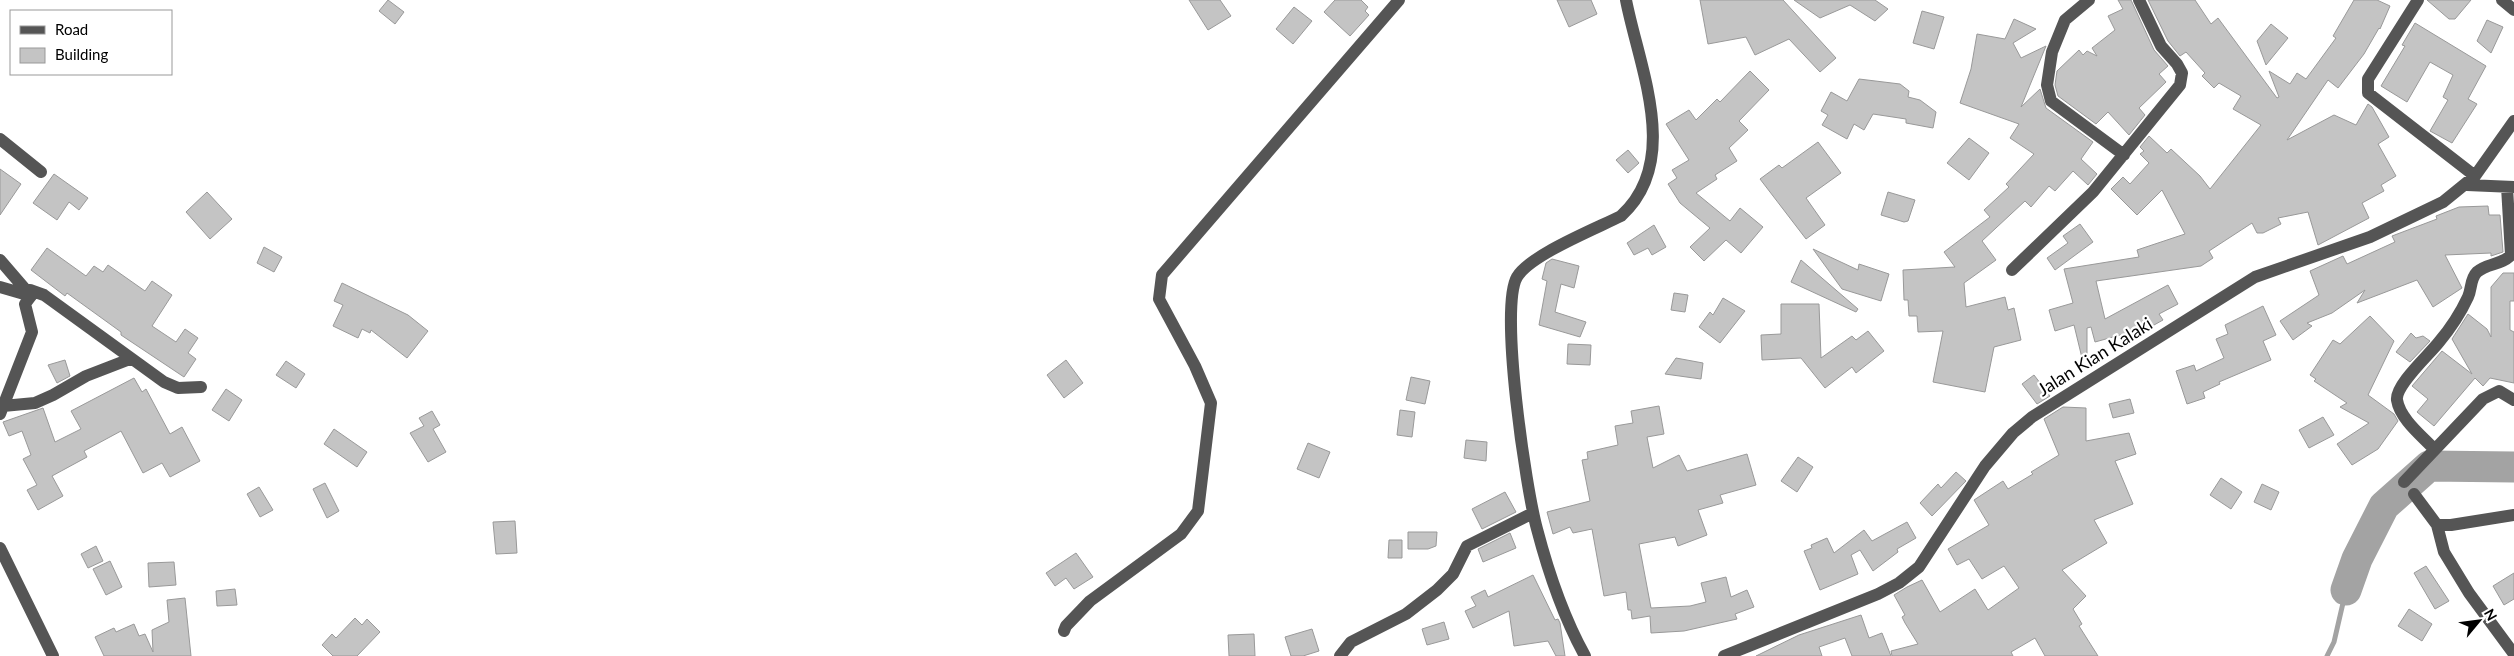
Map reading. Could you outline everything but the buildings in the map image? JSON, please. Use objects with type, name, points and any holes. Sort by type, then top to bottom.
[{"type":"street","points":[[1064,631],[1066,626],[1090,601],[1180,534],[1198,511],[1211,402],[1195,366],[1159,299],[1162,275],[1399,0]]},
{"type":"street","points":[[1585,656],[1557,590],[1533,513],[1510,340],[1512,298],[1516,279],[1530,263],[1621,216],[1629,209],[1645,179],[1653,150],[1654,127],[1626,0]]},
{"type":"street","points":[[2089,0],[2065,20],[2052,52],[2047,86],[2051,100],[2124,156]]},
{"type":"street","points":[[2012,270],[2093,192],[2124,156],[2182,81],[2182,73],[2177,64],[2161,46],[2139,0]]},
{"type":"street","points":[[2418,0],[2368,79],[2368,93],[2471,180],[2511,187],[2511,255],[2506,260],[2484,267],[2476,273],[2468,296],[2450,326],[2399,389],[2397,400],[2403,415],[2434,449]]},
{"type":"street","points":[[2502,0],[2514,10]]},
{"type":"street","name":"Jalan Kian Kalaki","points":[[1724,656],[1878,594],[1899,583],[1919,567],[1986,466],[2013,432],[2099,374],[2255,277],[2383,232],[2443,202],[2471,180],[2514,121]]},
{"type":"street","points":[[0,139],[41,172]]},
{"type":"street","points":[[0,260],[31,296]]},
{"type":"street","points":[[0,287],[31,296]]},
{"type":"street","points":[[1,410],[32,332],[25,304],[31,296],[30,290],[44,295],[130,358],[173,386],[184,388],[201,386]]},
{"type":"street","points":[[1,410],[35,403],[86,376],[130,358]]},
{"type":"street","points":[[2404,482],[2482,399],[2499,391],[2514,400]]},
{"type":"street","points":[[2414,494],[2437,525],[2444,552],[2464,584],[2514,654]]},
{"type":"street","points":[[1340,656],[1351,642],[1406,614],[1437,590],[1453,574],[1467,546],[1533,513]]},
{"type":"street","points":[[2437,525],[2452,525],[2514,515]]},
{"type":"street","points":[[0,548],[53,656]]},
{"type":"waterway","points":[[2346,590],[2357,559],[2384,506],[2429,466],[2514,467]]},
{"type":"waterway","points":[[2327,656],[2334,642],[2346,590]]}]
